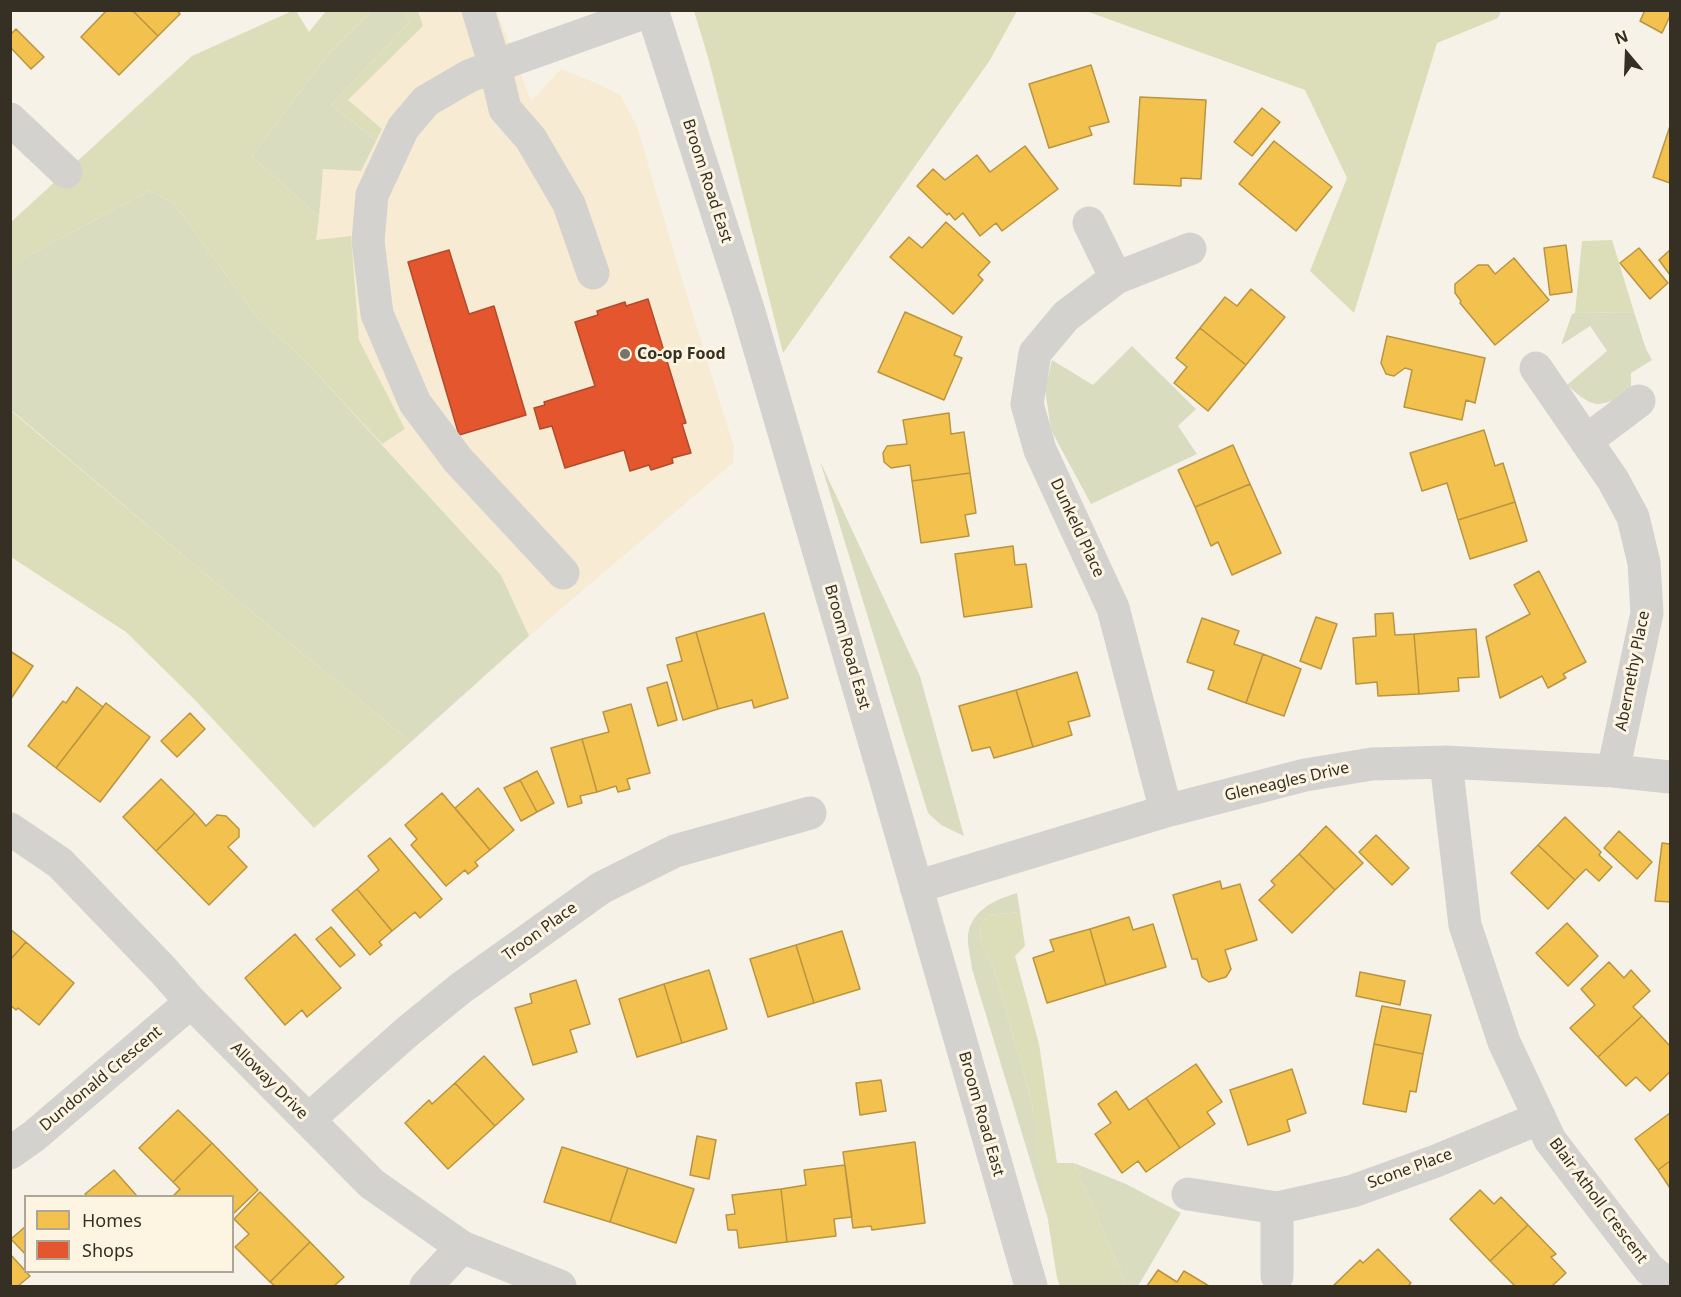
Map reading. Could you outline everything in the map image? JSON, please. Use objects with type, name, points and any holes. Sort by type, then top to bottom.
[{"type":"street","points":[[478,10],[506,109],[531,139],[569,204],[593,273]]},
{"type":"street","points":[[563,573],[458,460],[415,403],[377,314],[368,241],[372,195],[402,128],[426,101],[469,76],[652,10]]},
{"type":"street","name":"Broom Road East","points":[[652,10],[752,321],[1031,1286]]},
{"type":"street","points":[[10,119],[66,172]]},
{"type":"street","points":[[1089,223],[1116,278]]},
{"type":"street","name":"Dunkeld Place","points":[[1166,811],[1113,608],[1040,450],[1027,404],[1035,353],[1066,316],[1116,278],[1190,249]]},
{"type":"street","name":"Abernethy Place","points":[[1536,368],[1613,480],[1633,517],[1644,563],[1647,614],[1613,771]]},
{"type":"street","points":[[1586,441],[1639,401]]},
{"type":"street","name":"Gleneagles Drive","points":[[916,887],[1166,811],[1305,774],[1372,764],[1446,762],[1613,771],[1671,777]]},
{"type":"street","name":"Blair Atholl Crescent","points":[[1446,762],[1465,926],[1504,1042],[1550,1140],[1649,1269],[1671,1286]]},
{"type":"street","name":"Troon Place","points":[[308,1120],[407,1032],[461,988],[601,888],[675,851],[810,813]]},
{"type":"street","name":"Alloway Drive","points":[[10,829],[60,863],[191,1002],[372,1184],[462,1247],[560,1287]]},
{"type":"street","name":"Dundonald Crescent","points":[[10,1153],[34,1136],[191,1002]]},
{"type":"street","name":"Scone Place","points":[[1188,1194],[1277,1208],[1353,1191],[1436,1161],[1540,1118]]},
{"type":"street","points":[[1277,1208],[1277,1275]]},
{"type":"street","points":[[426,1287],[462,1247]]},
{"type":"shaded area","points":[[418,11],[497,11],[531,101],[561,69],[620,95],[637,126],[734,447],[733,463],[529,636],[501,575],[382,444],[405,429],[359,340],[351,237],[315,241],[323,169],[361,170],[382,129],[347,101],[423,26]]},
{"type":"green space","points":[[296,11],[309,32],[326,11],[372,11],[325,58],[252,156],[319,217],[316,240],[351,236],[359,340],[405,429],[382,444],[308,364],[257,317],[173,202],[149,191],[24,258],[11,273],[11,222],[192,56]]},
{"type":"green space","points":[[372,11],[405,11],[409,23],[331,105],[376,141],[361,171],[323,169],[319,217],[252,156],[325,58]]},
{"type":"green space","points":[[405,11],[418,11],[423,26],[348,100],[382,129],[376,141],[331,105],[409,23]]},
{"type":"green space","points":[[694,11],[1017,11],[990,60],[783,353],[708,57]]},
{"type":"green space","points":[[1086,11],[1501,11],[1498,18],[1437,43],[1354,313],[1310,271],[1347,178],[1305,90]]},
{"type":"green space","points":[[149,191],[173,202],[257,317],[308,364],[501,575],[529,636],[411,742],[192,563],[11,410],[10,273],[24,258]]},
{"type":"green space","points":[[1612,240],[1634,312],[1575,313],[1582,241]]},
{"type":"green space","points":[[1634,312],[1652,360],[1631,373],[1631,392],[1604,403],[1591,403],[1567,385],[1607,351],[1590,326],[1561,345],[1572,314]]},
{"type":"green space","points":[[1132,346],[1196,409],[1178,426],[1197,454],[1091,504],[1051,430],[1045,389],[1052,360],[1093,385]]},
{"type":"green space","points":[[10,410],[411,742],[314,828],[195,700],[126,632],[11,557]]},
{"type":"green space","points":[[820,461],[920,676],[964,836],[941,825],[928,813]]},
{"type":"green space","points":[[1017,893],[1020,912],[988,915],[980,926],[981,942],[995,972],[1032,1103],[1048,1219],[972,969],[968,943],[970,926],[979,912]]},
{"type":"green space","points":[[1020,912],[1025,946],[1015,956],[1039,1044],[1057,1163],[1074,1163],[1127,1286],[1060,1286],[1057,1278],[1032,1103],[995,972],[981,942],[980,926],[988,915]]},
{"type":"green space","points":[[1074,1163],[1126,1184],[1181,1213],[1138,1286],[1127,1286]]},
{"type":"building: Homes","points":[[107,10],[132,10],[158,36],[119,75],[81,37]]},
{"type":"building: Homes","points":[[132,10],[177,10],[180,14],[158,36]]},
{"type":"building: Homes","points":[[1645,10],[1670,10],[1670,16],[1662,33],[1640,21]]},
{"type":"building: Homes","points":[[16,29],[44,57],[31,69],[10,47],[10,35]]},
{"type":"building: Homes","points":[[1091,65],[1109,122],[1089,127],[1092,135],[1049,148],[1029,84]]},
{"type":"building: Homes","points":[[1140,97],[1206,100],[1201,179],[1181,178],[1181,186],[1134,184]]},
{"type":"building: Homes","points":[[1262,108],[1280,122],[1252,156],[1234,142]]},
{"type":"building: Homes","points":[[1670,126],[1670,183],[1653,177]]},
{"type":"building: Homes","points":[[1274,141],[1332,187],[1296,231],[1239,184]]},
{"type":"building: Homes","points":[[1025,146],[1058,189],[1002,231],[996,223],[980,236],[963,213],[955,220],[917,186],[933,169],[945,180],[977,155],[990,172]]},
{"type":"building: Homes","points":[[946,222],[990,262],[978,275],[983,280],[953,314],[890,257],[909,237],[922,248]]},
{"type":"building: Homes","points":[[1566,245],[1572,292],[1550,295],[1544,248]]},
{"type":"building: Homes","points":[[1639,248],[1668,283],[1650,299],[1620,263]]},
{"type":"building: Homes","points":[[1670,250],[1670,275],[1659,260]]},
{"type":"building: Homes","points":[[1514,258],[1549,300],[1495,345],[1460,303],[1455,293],[1455,284],[1478,265],[1488,265],[1495,274]]},
{"type":"building: Homes","points":[[1251,289],[1285,317],[1246,365],[1200,328],[1225,297],[1237,306]]},
{"type":"building: Homes","points":[[905,312],[962,337],[954,355],[962,358],[944,400],[878,372]]},
{"type":"building: Homes","points":[[1200,328],[1246,365],[1208,411],[1174,383],[1187,367],[1176,358]]},
{"type":"building: Homes","points":[[1387,336],[1485,358],[1475,403],[1466,400],[1462,420],[1404,407],[1412,370],[1405,368],[1394,376],[1386,374],[1381,363]]},
{"type":"building: Homes","points":[[949,413],[951,434],[964,432],[970,473],[912,481],[910,465],[891,468],[884,462],[883,453],[887,446],[907,444],[903,420]]},
{"type":"building: Homes","points":[[1484,430],[1495,466],[1503,463],[1515,502],[1458,520],[1447,483],[1422,491],[1410,453]]},
{"type":"building: Homes","points":[[1233,445],[1250,484],[1195,507],[1178,470]]},
{"type":"building: Homes","points":[[970,473],[976,513],[965,515],[969,536],[921,543],[912,481]]},
{"type":"building: Homes","points":[[1250,484],[1281,553],[1232,575],[1218,542],[1211,546],[1195,507]]},
{"type":"building: Homes","points":[[1515,502],[1527,541],[1470,559],[1458,520]]},
{"type":"building: Homes","points":[[1013,546],[1015,565],[1026,564],[1032,607],[964,617],[955,554]]},
{"type":"building: Homes","points":[[1539,571],[1586,662],[1563,674],[1566,678],[1548,688],[1542,676],[1500,698],[1486,637],[1530,614],[1514,585]]},
{"type":"building: Homes","points":[[764,613],[788,698],[754,708],[752,700],[718,709],[696,632]]},
{"type":"building: Homes","points":[[1393,613],[1395,635],[1414,634],[1419,694],[1378,696],[1377,682],[1356,684],[1353,638],[1376,636],[1375,614]]},
{"type":"building: Homes","points":[[1316,617],[1337,624],[1321,669],[1300,661]]},
{"type":"building: Homes","points":[[1202,618],[1239,631],[1234,644],[1263,654],[1246,703],[1208,689],[1214,671],[1187,662]]},
{"type":"building: Homes","points":[[1476,629],[1479,677],[1458,678],[1459,691],[1419,694],[1414,634]]},
{"type":"building: Homes","points":[[696,632],[718,709],[683,720],[667,665],[682,661],[676,638]]},
{"type":"building: Homes","points":[[10,651],[33,666],[10,700]]},
{"type":"building: Homes","points":[[1263,654],[1301,669],[1284,716],[1246,703]]},
{"type":"building: Homes","points":[[1077,672],[1090,716],[1068,722],[1072,735],[1033,747],[1016,690]]},
{"type":"building: Homes","points":[[667,682],[677,720],[658,726],[647,688]]},
{"type":"building: Homes","points":[[77,687],[103,707],[56,768],[28,746],[63,701],[66,703]]},
{"type":"building: Homes","points":[[1016,690],[1033,747],[994,758],[990,747],[972,751],[959,706]]},
{"type":"building: Homes","points":[[106,703],[150,737],[100,802],[56,768]]},
{"type":"building: Homes","points":[[631,704],[650,773],[627,779],[630,789],[618,792],[616,786],[597,792],[582,739],[609,732],[603,712]]},
{"type":"building: Homes","points":[[190,713],[205,729],[177,757],[161,741]]},
{"type":"building: Homes","points":[[582,739],[597,792],[580,796],[582,803],[568,807],[551,748]]},
{"type":"building: Homes","points":[[537,771],[554,803],[537,812],[520,780]]},
{"type":"building: Homes","points":[[161,779],[195,813],[156,851],[123,817]]},
{"type":"building: Homes","points":[[520,780],[537,812],[521,821],[504,788]]},
{"type":"building: Homes","points":[[478,788],[514,830],[490,850],[455,808]]},
{"type":"building: Homes","points":[[442,793],[490,850],[475,862],[478,866],[468,874],[465,870],[446,886],[411,845],[417,839],[405,825]]},
{"type":"building: Homes","points":[[195,813],[206,826],[217,815],[226,816],[239,829],[239,837],[228,847],[247,867],[209,905],[156,851]]},
{"type":"building: Homes","points":[[1565,817],[1601,852],[1599,855],[1612,867],[1599,881],[1586,869],[1575,880],[1538,845]]},
{"type":"building: Homes","points":[[1326,826],[1363,863],[1335,890],[1299,854]]},
{"type":"building: Homes","points":[[1619,831],[1652,862],[1637,879],[1604,848]]},
{"type":"building: Homes","points":[[1376,835],[1409,868],[1392,885],[1359,852]]},
{"type":"building: Homes","points":[[390,838],[442,899],[420,918],[415,912],[392,931],[357,889],[379,870],[368,856]]},
{"type":"building: Homes","points":[[1662,843],[1670,844],[1670,902],[1655,901]]},
{"type":"building: Homes","points":[[1538,845],[1575,880],[1548,909],[1511,873]]},
{"type":"building: Homes","points":[[1299,854],[1335,890],[1292,933],[1259,900],[1275,885],[1271,881]]},
{"type":"building: Homes","points":[[1220,881],[1222,889],[1240,884],[1257,940],[1225,950],[1231,969],[1226,977],[1209,982],[1202,977],[1197,959],[1192,959],[1173,895]]},
{"type":"building: Homes","points":[[357,889],[392,931],[379,942],[382,945],[370,955],[332,910]]},
{"type":"building: Homes","points":[[1129,917],[1133,930],[1153,924],[1166,967],[1106,985],[1090,929]]},
{"type":"building: Homes","points":[[1567,923],[1598,956],[1568,986],[1536,953]]},
{"type":"building: Homes","points":[[331,927],[355,955],[340,967],[316,939]]},
{"type":"building: Homes","points":[[10,929],[26,942],[10,960]]},
{"type":"building: Homes","points":[[1090,929],[1106,985],[1047,1003],[1033,958],[1054,951],[1050,940]]},
{"type":"building: Homes","points":[[842,931],[860,989],[814,1003],[796,945]]},
{"type":"building: Homes","points":[[295,934],[341,988],[307,1017],[302,1010],[285,1025],[245,978]]},
{"type":"building: Homes","points":[[26,942],[74,983],[39,1025],[18,1008],[16,1010],[10,1005],[10,960]]},
{"type":"building: Homes","points":[[796,945],[814,1003],[768,1017],[750,959]]},
{"type":"building: Homes","points":[[1609,962],[1624,978],[1631,970],[1650,991],[1633,1007],[1642,1016],[1598,1057],[1570,1028],[1595,1005],[1581,989]]},
{"type":"building: Homes","points":[[709,970],[727,1029],[682,1043],[664,984]]},
{"type":"building: Homes","points":[[1360,972],[1405,981],[1400,1005],[1356,996]]},
{"type":"building: Homes","points":[[576,980],[590,1024],[570,1030],[577,1052],[533,1065],[515,1008],[532,1003],[530,994]]},
{"type":"building: Homes","points":[[664,984],[682,1043],[637,1057],[619,999]]},
{"type":"building: Homes","points":[[1382,1006],[1431,1015],[1423,1054],[1374,1044]]},
{"type":"building: Homes","points":[[1642,1016],[1670,1046],[1670,1072],[1650,1091],[1636,1077],[1626,1086],[1598,1057]]},
{"type":"building: Homes","points":[[1374,1044],[1423,1054],[1416,1092],[1410,1091],[1406,1112],[1363,1104]]},
{"type":"building: Homes","points":[[484,1056],[524,1099],[495,1126],[455,1083]]},
{"type":"building: Homes","points":[[1196,1064],[1222,1102],[1207,1112],[1215,1124],[1180,1148],[1146,1098]]},
{"type":"building: Homes","points":[[1292,1069],[1306,1113],[1287,1120],[1290,1131],[1248,1145],[1230,1090]]},
{"type":"building: Homes","points":[[881,1080],[886,1111],[860,1115],[856,1083]]},
{"type":"building: Homes","points":[[455,1083],[495,1126],[448,1169],[405,1123],[429,1100],[432,1104]]},
{"type":"building: Homes","points":[[1116,1091],[1129,1110],[1146,1098],[1180,1148],[1146,1172],[1138,1161],[1122,1173],[1095,1134],[1111,1123],[1098,1104]]},
{"type":"building: Homes","points":[[178,1110],[212,1143],[173,1182],[139,1148]]},
{"type":"building: Homes","points":[[1670,1113],[1670,1161],[1658,1170],[1635,1139]]},
{"type":"building: Homes","points":[[697,1136],[716,1140],[709,1179],[690,1175]]},
{"type":"building: Homes","points":[[915,1142],[925,1223],[872,1230],[871,1226],[853,1228],[843,1152]]},
{"type":"building: Homes","points":[[212,1143],[258,1190],[234,1213],[234,1195],[174,1195],[180,1189],[173,1182]]},
{"type":"building: Homes","points":[[562,1147],[628,1168],[610,1222],[544,1202]]},
{"type":"building: Homes","points":[[1670,1161],[1670,1188],[1658,1170]]},
{"type":"building: Homes","points":[[845,1165],[852,1217],[834,1219],[836,1236],[787,1242],[781,1189],[806,1185],[804,1170]]},
{"type":"building: Homes","points":[[628,1168],[694,1189],[676,1243],[610,1222]]},
{"type":"building: Homes","points":[[114,1170],[136,1195],[86,1195]]},
{"type":"building: Homes","points":[[781,1189],[787,1242],[739,1248],[737,1230],[728,1230],[726,1215],[735,1214],[732,1195]]},
{"type":"building: Homes","points":[[1480,1190],[1494,1204],[1501,1197],[1528,1225],[1490,1261],[1450,1219]]},
{"type":"building: Homes","points":[[260,1192],[310,1242],[270,1282],[235,1247],[249,1234],[234,1219]]},
{"type":"building: Homes","points":[[1528,1225],[1556,1254],[1551,1257],[1566,1273],[1552,1286],[1515,1286],[1490,1261]]},
{"type":"building: Homes","points":[[24,1228],[24,1253],[11,1239]]},
{"type":"building: Homes","points":[[310,1242],[344,1277],[334,1286],[275,1286],[270,1282]]},
{"type":"building: Homes","points":[[1378,1249],[1411,1283],[1408,1286],[1333,1286],[1360,1260],[1363,1263]]},
{"type":"building: Homes","points":[[10,1254],[24,1269],[24,1273],[30,1276],[18,1286],[10,1286]]},
{"type":"building: Homes","points":[[1158,1270],[1177,1282],[1184,1271],[1209,1286],[1147,1286]]},
{"type":"building: Shops","points":[[449,250],[469,314],[494,306],[526,415],[459,435],[408,262]]},
{"type":"building: Shops","name":"Co-op Food","points":[[648,299],[686,423],[682,424],[691,453],[672,458],[673,463],[651,470],[649,465],[630,471],[624,450],[565,468],[552,426],[540,429],[534,408],[545,405],[544,402],[595,386],[575,322],[598,315],[597,311],[625,302],[626,306]]},
{"type":"place","name":"Co-op Food","points":[[625,354]]}]
